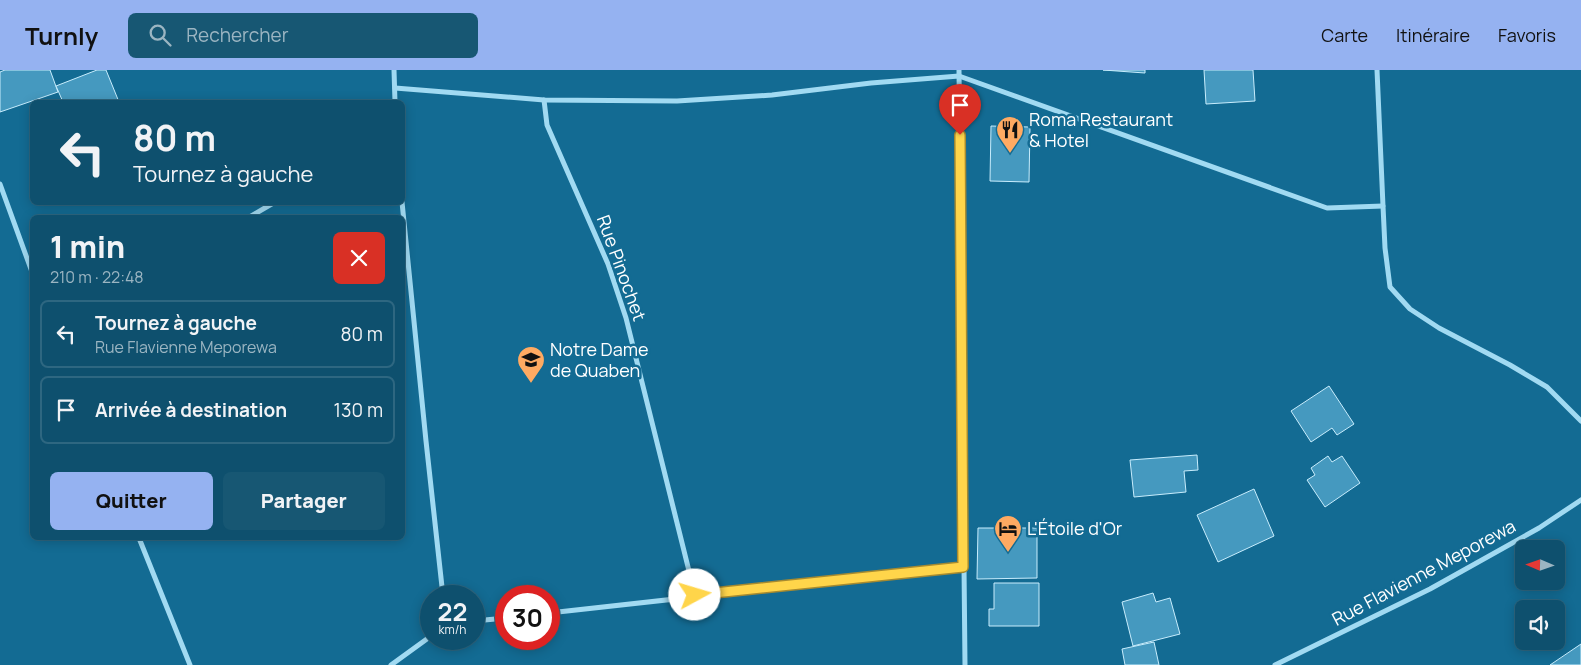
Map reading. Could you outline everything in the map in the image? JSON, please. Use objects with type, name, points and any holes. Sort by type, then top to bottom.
[{"type":"street","points":[[394,70],[395,100]]},
{"type":"street","points":[[1377,70],[1382,206],[1390,287],[1410,309],[1438,328],[1510,365],[1547,387],[1581,421]]},
{"type":"street","points":[[395,88],[544,100],[677,101],[772,95],[959,73],[1327,208],[1382,206]]},
{"type":"street","points":[[959,73],[965,665]]},
{"type":"street","name":"Rue Pinochet","points":[[544,100],[547,125],[608,264],[626,318],[695,595]]},
{"type":"street","points":[[0,184],[30,266]]},
{"type":"street","points":[[253,215],[270,205]]},
{"type":"street","points":[[405,232],[442,585]]},
{"type":"street","name":"Rue Flavienne Meporewa","points":[[1275,665],[1430,590],[1539,528],[1581,500]]},
{"type":"street","points":[[140,540],[190,665]]},
{"type":"street","points":[[560,612],[695,595],[963,567]]},
{"type":"street","points":[[391,665],[420,644]]},
{"type":"building","points":[[5,70],[50,70],[58,92],[30,100],[30,102],[0,112],[0,72]]},
{"type":"building","points":[[97,70],[106,70],[118,100],[62,100],[56,86]]},
{"type":"building","points":[[1103,70],[1145,70],[1145,73]]},
{"type":"building","points":[[1204,70],[1253,70],[1255,101],[1206,104]]},
{"type":"building","name":"Roma Restaurant & Hotel","points":[[991,126],[1030,127],[1029,182],[990,181]]},
{"type":"building","points":[[1329,386],[1354,424],[1337,435],[1332,428],[1311,442],[1291,411]]},
{"type":"building","points":[[1197,455],[1198,470],[1184,471],[1186,492],[1134,497],[1130,460]]},
{"type":"building","points":[[1328,456],[1332,462],[1342,456],[1360,483],[1325,507],[1307,480],[1315,475],[1311,468]]},
{"type":"building","points":[[1254,489],[1274,536],[1218,562],[1197,515]]},
{"type":"building","points":[[978,528],[1037,528],[1037,578],[977,579]]},
{"type":"building","points":[[994,583],[1039,583],[1039,626],[989,626],[989,609],[994,609]]},
{"type":"building","points":[[1153,593],[1156,602],[1170,598],[1180,634],[1133,646],[1122,602]]},
{"type":"building","points":[[1154,642],[1159,665],[1125,665],[1122,649]]},
{"type":"building","points":[[1581,644],[1581,665],[1550,665]]},
{"type":"place","name":"Roma Restaurant & Hotel","points":[[1010,154]]},
{"type":"place","name":"Notre Dame de Quaben","points":[[531,384]]},
{"type":"place","name":"L'Étoile d'Or","points":[[1008,553]]},
{"type":"route","points":[[695,595],[963,567],[960,135]]}]
